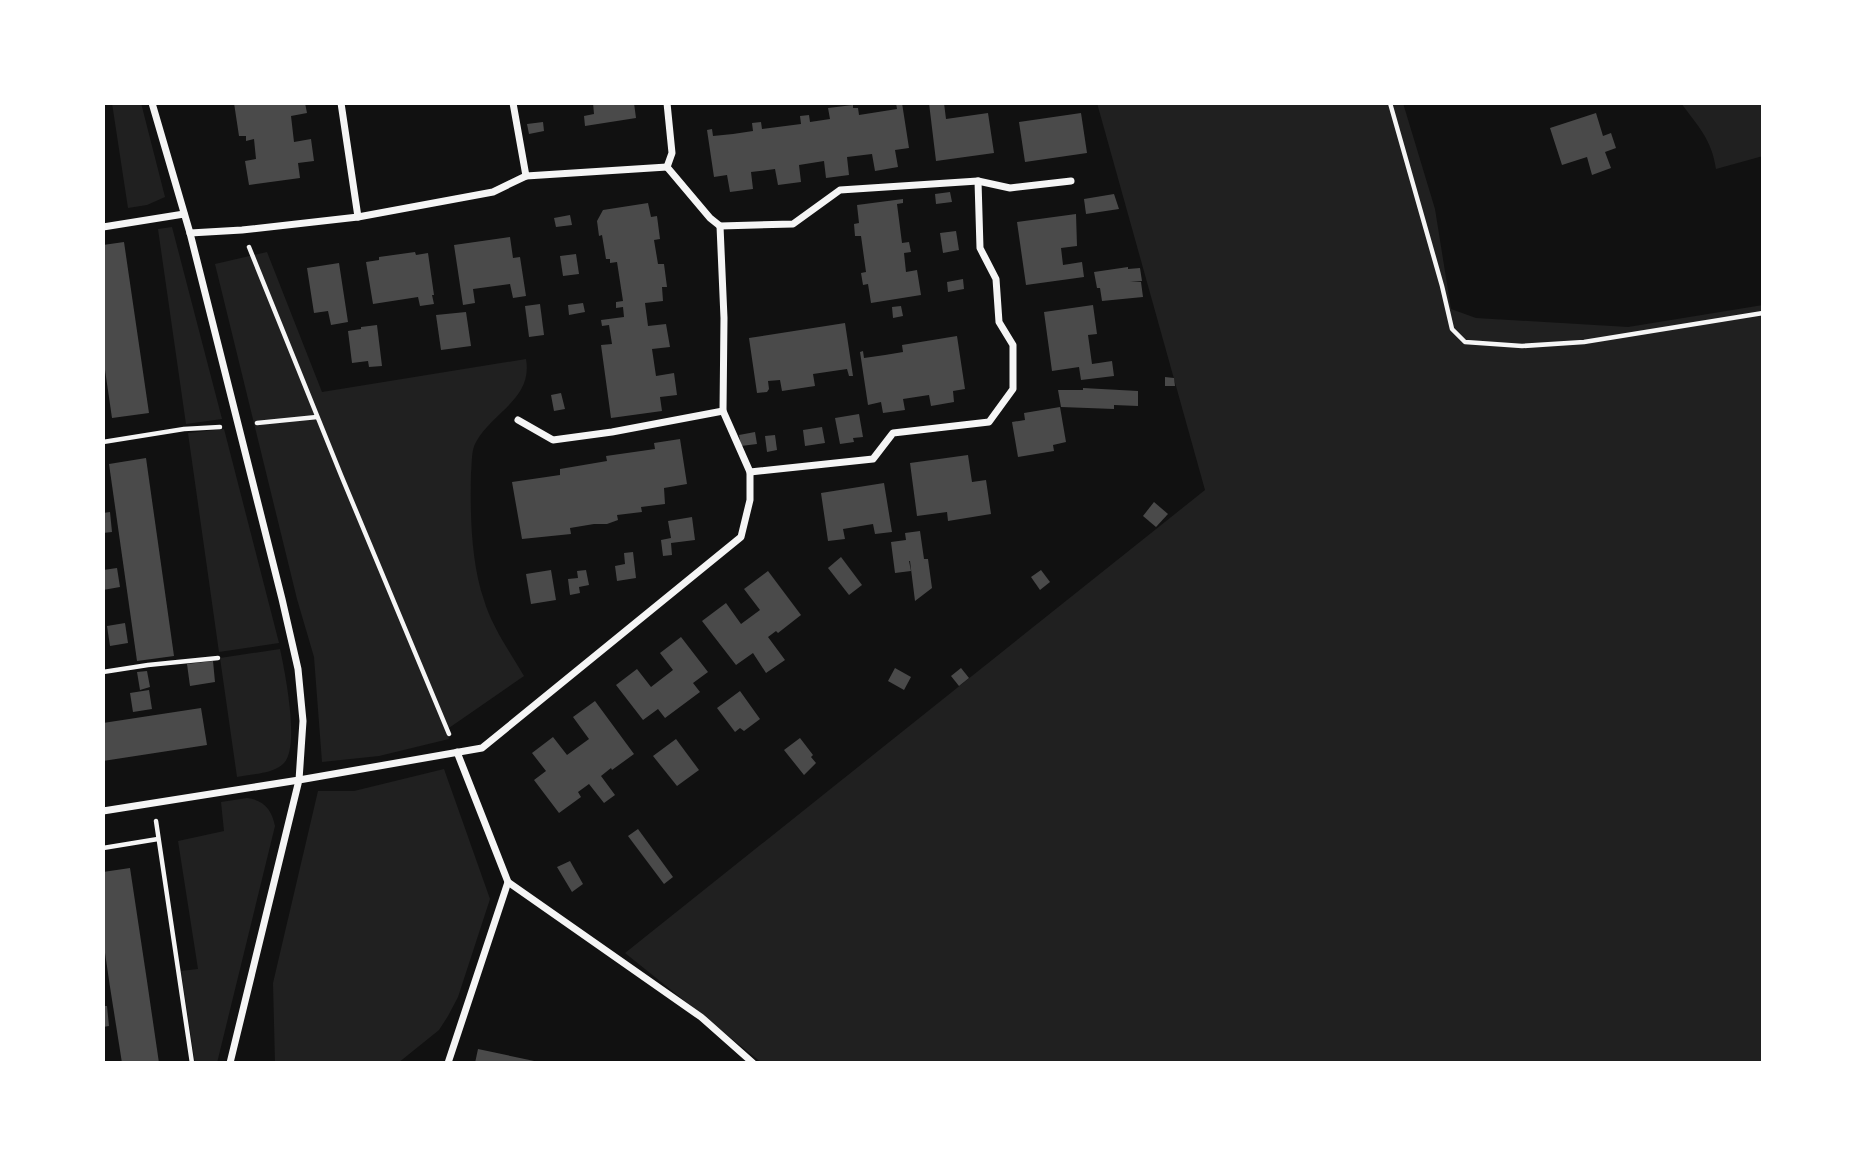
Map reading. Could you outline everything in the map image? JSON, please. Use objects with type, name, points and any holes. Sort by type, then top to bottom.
[{"type":"street","points":[[152,103],[190,233],[282,599],[298,669],[303,721],[299,780],[230,1063]]},
{"type":"street","points":[[341,103],[358,217]]},
{"type":"street","points":[[513,103],[526,176]]},
{"type":"street","points":[[667,103],[672,153],[667,167]]},
{"type":"street","points":[[190,233],[358,217],[493,192],[526,176],[667,167]]},
{"type":"street","points":[[667,167],[720,226],[793,224],[840,190],[978,181],[1010,188],[1071,181]]},
{"type":"street","points":[[750,472],[873,459],[893,433],[989,422],[1013,389],[1013,345],[999,321],[996,279],[980,248],[978,181]]},
{"type":"street","points":[[103,227],[184,214]]},
{"type":"street","points":[[103,811],[482,748],[741,537],[750,499],[750,472],[723,411],[724,318],[720,226]]},
{"type":"street","points":[[518,420],[554,440],[723,411]]},
{"type":"street","points":[[457,752],[508,882],[701,1017],[753,1063]]},
{"type":"street","points":[[448,1063],[508,882]]},
{"type":"path","points":[[1390,103],[1452,329],[1465,342],[1522,346],[1584,342],[1763,313]]},
{"type":"path","points":[[242,230],[457,752]]},
{"type":"path","points":[[103,442],[184,429],[317,416]]},
{"type":"path","points":[[103,672],[148,664],[218,658]]},
{"type":"path","points":[[153,804],[192,1063]]},
{"type":"path","points":[[103,848],[158,839]]},
{"type":"shaded area","points":[[112,103],[141,103],[165,197],[147,205],[128,208]]},
{"type":"shaded area","points":[[1097,103],[1403,103],[1435,209],[1451,309],[1476,318],[1628,327],[1763,305],[1763,1063],[762,1063],[625,953],[1205,490]]},
{"type":"shaded area","points":[[1681,103],[1763,103],[1763,156],[1716,169],[1708,141]]},
{"type":"shaded area","points":[[172,227],[222,419],[186,424],[158,229]]},
{"type":"shaded area","points":[[267,252],[322,392],[526,359],[527,373],[518,395],[483,431],[474,445],[471,488],[472,538],[480,586],[487,610],[524,676],[446,730],[449,739],[379,756],[322,762],[314,657],[297,599],[215,264]]},
{"type":"shaded area","points":[[224,429],[279,643],[219,652],[188,433]]},
{"type":"shaded area","points":[[280,649],[290,708],[289,754],[280,767],[237,777],[220,658]]},
{"type":"shaded area","points":[[444,769],[490,899],[458,997],[448,1016],[439,1030],[398,1063],[275,1063],[273,983],[318,791],[354,791]]},
{"type":"shaded area","points":[[247,798],[266,807],[275,826],[217,1063],[195,1063],[181,971],[198,969],[178,841],[224,831],[221,802]]},
{"type":"building","points":[[234,103],[305,103],[307,113],[291,116],[294,142],[311,139],[314,161],[298,163],[300,178],[249,185],[245,161],[256,159],[254,139],[246,141],[246,136],[239,136]]},
{"type":"building","points":[[593,103],[634,103],[636,118],[585,126],[584,116],[594,114]]},
{"type":"building","points":[[896,103],[902,103],[909,148],[895,150],[898,167],[875,171],[872,154],[847,157],[849,175],[826,178],[824,161],[799,165],[801,182],[778,185],[775,169],[751,172],[753,189],[730,192],[727,175],[714,177],[707,130],[712,129],[713,136],[733,134],[753,131],[752,123],[761,122],[762,129],[801,124],[800,116],[809,115],[810,122],[830,119],[828,108],[853,105],[853,108],[858,108],[859,115],[897,109]]},
{"type":"building","points":[[929,103],[944,103],[946,119],[988,113],[994,153],[936,161]]},
{"type":"building","points":[[1081,113],[1087,153],[1025,162],[1019,122]]},
{"type":"building","points":[[1596,113],[1603,136],[1611,133],[1616,148],[1605,152],[1611,168],[1592,175],[1587,157],[1562,165],[1550,128]]},
{"type":"building","points":[[543,122],[544,131],[529,134],[527,124]]},
{"type":"building","points":[[950,192],[952,202],[936,204],[935,194]]},
{"type":"building","points":[[1114,194],[1119,209],[1086,214],[1084,199]]},
{"type":"building","points":[[903,199],[903,203],[897,204],[902,243],[909,242],[911,252],[904,253],[906,272],[917,270],[921,295],[871,303],[868,284],[863,285],[861,273],[866,272],[861,236],[855,236],[854,224],[859,223],[857,205]]},
{"type":"building","points":[[648,203],[651,217],[657,216],[660,239],[654,240],[658,264],[664,264],[667,287],[662,287],[663,301],[645,303],[648,326],[666,324],[670,347],[652,349],[656,376],[674,373],[677,395],[660,397],[662,411],[611,418],[601,345],[612,344],[609,325],[602,326],[601,320],[624,317],[623,307],[616,308],[616,302],[623,301],[617,262],[610,263],[610,259],[606,259],[597,221],[603,210]]},
{"type":"building","points":[[1076,214],[1077,246],[1061,248],[1063,265],[1082,262],[1084,277],[1026,285],[1017,222]]},
{"type":"building","points":[[570,215],[572,225],[556,227],[554,218]]},
{"type":"building","points":[[956,231],[959,250],[943,253],[940,233]]},
{"type":"building","points":[[510,237],[513,258],[520,257],[526,296],[513,298],[510,284],[473,289],[475,303],[463,305],[454,245]]},
{"type":"building","points":[[124,242],[149,413],[112,418],[103,356],[103,245]]},
{"type":"building","points":[[415,252],[416,255],[428,253],[434,304],[420,306],[418,297],[373,304],[366,262],[379,260],[379,257]]},
{"type":"building","points":[[576,254],[579,274],[563,276],[560,256]]},
{"type":"building","points":[[339,263],[348,322],[331,325],[328,311],[314,313],[307,268]]},
{"type":"building","points":[[1140,268],[1142,281],[1130,282],[1141,282],[1143,297],[1102,301],[1094,272]]},
{"type":"building","points":[[963,279],[964,289],[948,292],[947,282]]},
{"type":"building","points":[[583,303],[585,312],[569,315],[568,305]]},
{"type":"building","points":[[540,304],[544,335],[529,337],[525,306]]},
{"type":"building","points":[[1093,305],[1097,334],[1088,335],[1092,364],[1112,361],[1114,376],[1081,380],[1079,367],[1052,371],[1044,312]]},
{"type":"building","points":[[901,306],[903,316],[893,318],[892,307]]},
{"type":"building","points":[[466,312],[471,346],[441,350],[436,315]]},
{"type":"building","points":[[845,323],[853,376],[849,376],[847,369],[813,374],[815,386],[782,391],[780,380],[768,381],[767,392],[757,393],[749,338]]},
{"type":"building","points":[[377,325],[382,366],[369,367],[368,361],[352,363],[348,331]]},
{"type":"building","points":[[957,336],[965,389],[953,391],[954,402],[931,406],[929,395],[903,399],[905,410],[883,413],[881,402],[868,405],[860,352],[863,351],[864,358],[885,355],[903,352],[902,345]]},
{"type":"building","points":[[1165,377],[1174,378],[1175,386],[1165,386]]},
{"type":"building","points":[[1083,388],[1138,391],[1138,406],[1114,405],[1114,409],[1061,407],[1058,390]]},
{"type":"building","points":[[561,393],[565,409],[554,411],[551,395]]},
{"type":"building","points":[[1060,407],[1066,442],[1053,445],[1054,451],[1018,457],[1012,422],[1025,420],[1024,413]]},
{"type":"building","points":[[859,414],[863,437],[853,438],[854,442],[840,444],[835,418]]},
{"type":"building","points":[[822,427],[825,443],[805,446],[803,430]]},
{"type":"building","points":[[755,432],[757,444],[741,446],[739,435]]},
{"type":"building","points":[[775,435],[777,450],[767,452],[765,436]]},
{"type":"building","points":[[680,439],[687,484],[664,488],[665,504],[641,507],[642,512],[617,515],[618,520],[607,524],[570,528],[571,534],[522,539],[512,482],[560,475],[560,469],[607,461],[606,456],[655,449],[654,443]]},
{"type":"building","points":[[968,455],[972,482],[986,480],[991,514],[948,521],[947,512],[917,516],[910,463]]},
{"type":"building","points":[[146,458],[174,656],[137,661],[109,464]]},
{"type":"building","points":[[884,483],[892,532],[875,534],[873,524],[843,529],[845,539],[828,541],[821,493]]},
{"type":"building","points":[[1154,502],[1168,514],[1156,527],[1143,516]]},
{"type":"building","points":[[110,512],[112,532],[103,533],[103,513]]},
{"type":"building","points":[[692,517],[695,540],[671,543],[672,555],[663,556],[661,540],[671,538],[668,521]]},
{"type":"building","points":[[920,531],[932,588],[915,601],[910,561],[911,571],[895,573],[891,542],[906,540],[905,533]]},
{"type":"building","points":[[633,552],[636,578],[617,581],[615,566],[625,564],[624,553]]},
{"type":"building","points":[[841,557],[862,585],[849,595],[828,568]]},
{"type":"building","points":[[117,568],[120,587],[103,590],[103,570]]},
{"type":"building","points":[[551,570],[556,600],[531,604],[526,574]]},
{"type":"building","points":[[586,570],[589,585],[579,587],[580,593],[570,595],[568,579],[578,578],[577,571]]},
{"type":"building","points":[[1041,570],[1050,582],[1040,590],[1031,577]]},
{"type":"building","points":[[768,571],[801,615],[778,633],[776,631],[768,637],[785,660],[766,673],[753,653],[736,665],[702,621],[726,603],[741,624],[760,610],[744,589]]},
{"type":"building","points":[[125,623],[128,643],[110,646],[107,626]]},
{"type":"building","points":[[681,637],[708,672],[693,683],[700,692],[665,718],[658,709],[643,720],[616,685],[637,669],[651,687],[673,670],[660,653]]},
{"type":"building","points":[[213,661],[215,682],[190,686],[187,664]]},
{"type":"building","points":[[895,668],[911,677],[904,690],[888,681]]},
{"type":"building","points":[[961,668],[969,678],[959,686],[951,676]]},
{"type":"building","points":[[147,671],[150,687],[140,690],[137,672]]},
{"type":"building","points":[[149,690],[152,709],[133,712],[130,693]]},
{"type":"building","points":[[740,691],[760,719],[744,731],[740,728],[735,732],[717,708]]},
{"type":"building","points":[[595,701],[634,754],[601,776],[615,795],[604,803],[589,784],[578,792],[581,797],[559,813],[534,780],[546,771],[532,753],[553,737],[567,755],[589,739],[573,717]]},
{"type":"building","points":[[201,708],[207,745],[103,761],[103,723]]},
{"type":"building","points":[[800,738],[816,763],[804,775],[784,750]]},
{"type":"building","points":[[676,739],[699,770],[677,786],[653,756]]},
{"type":"building","points":[[638,829],[673,877],[664,884],[628,836]]},
{"type":"building","points":[[570,861],[583,884],[572,892],[557,867]]},
{"type":"building","points":[[130,868],[159,1063],[122,1063],[110,987],[103,939],[103,872]]},
{"type":"building","points":[[103,1006],[107,1006],[109,1026],[103,1027]]},
{"type":"building","points":[[478,1049],[539,1062],[475,1063]]}]
